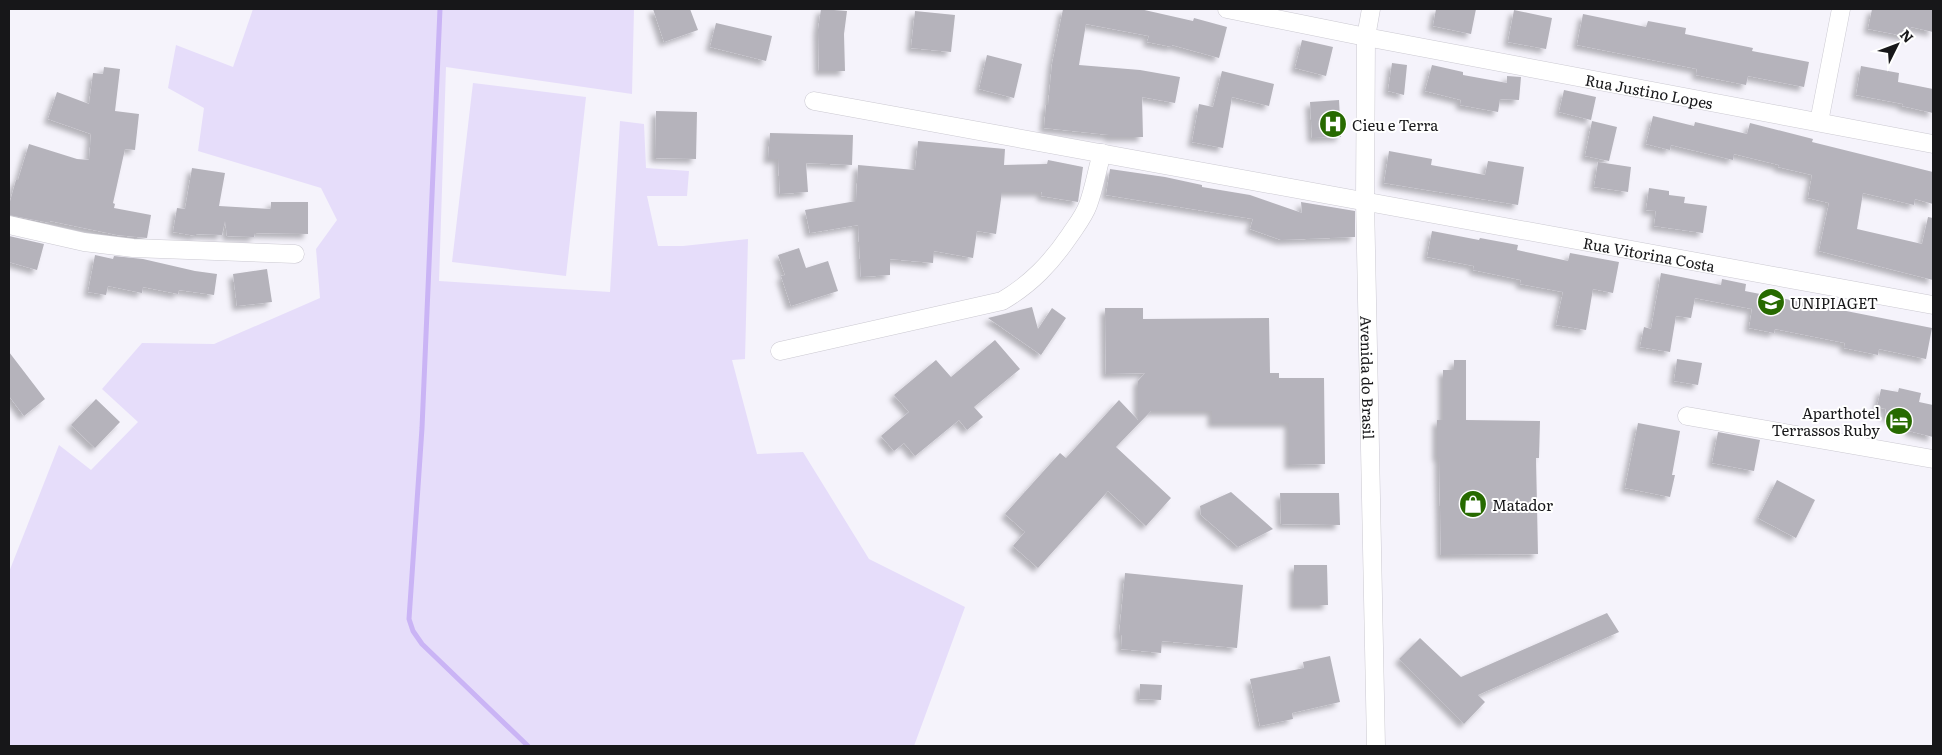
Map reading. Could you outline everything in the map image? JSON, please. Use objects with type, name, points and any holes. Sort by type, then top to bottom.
[{"type":"street","name":"Rua Justino Lopes","points":[[1227,9],[1933,144]]},
{"type":"street","name":"Avenida do Brasil","points":[[1371,9],[1366,37],[1365,200],[1376,746]]},
{"type":"street","points":[[1819,122],[1841,9]]},
{"type":"street","name":"Rua Vitorina Costa","points":[[814,101],[1933,305]]},
{"type":"street","points":[[780,351],[1002,301],[1020,291],[1039,275],[1056,256],[1074,230],[1088,206],[1102,153]]},
{"type":"street","points":[[9,225],[84,242],[133,248],[295,254]]},
{"type":"street","points":[[1687,416],[1933,459]]},
{"type":"shaded area","points":[[253,9],[634,9],[632,94],[446,67],[439,281],[610,292],[620,121],[644,124],[646,168],[689,171],[687,196],[647,196],[658,246],[683,246],[748,239],[745,359],[732,360],[757,454],[803,452],[869,559],[965,607],[914,746],[9,746],[9,572],[59,445],[91,470],[138,422],[102,389],[142,343],[214,344],[320,298],[316,249],[337,220],[321,188],[198,151],[204,108],[168,88],[176,45],[233,67]]},
{"type":"shaded area","points":[[473,83],[586,97],[566,276],[452,262]]},
{"type":"building","points":[[653,9],[690,9],[698,30],[664,42]]},
{"type":"building","points":[[821,9],[847,11],[844,34],[845,71],[819,71],[818,30]]},
{"type":"building","points":[[1063,9],[1140,9],[1193,21],[1194,18],[1227,27],[1219,58],[1172,45],[1172,47],[1147,42],[1149,36],[1086,24],[1079,65],[1140,70],[1180,77],[1175,103],[1142,97],[1143,137],[1109,137],[1109,135],[1044,128],[1052,64]]},
{"type":"building","points":[[1436,9],[1476,9],[1471,34],[1433,26]]},
{"type":"building","points":[[1872,9],[1933,9],[1933,32],[1911,27],[1909,37],[1868,29]]},
{"type":"building","points":[[1514,10],[1552,18],[1546,49],[1508,42]]},
{"type":"building","points":[[915,11],[955,15],[951,52],[911,48]]},
{"type":"building","points":[[1583,14],[1646,27],[1648,21],[1686,28],[1685,34],[1753,48],[1752,51],[1809,62],[1804,87],[1748,76],[1746,85],[1696,75],[1697,69],[1577,45]]},
{"type":"building","points":[[716,23],[772,36],[766,61],[710,47]]},
{"type":"building","points":[[1302,40],[1333,47],[1326,76],[1295,68]]},
{"type":"building","points":[[987,55],[1022,64],[1014,98],[979,89]]},
{"type":"building","points":[[1392,63],[1407,65],[1404,95],[1388,91]]},
{"type":"building","points":[[1432,65],[1463,72],[1463,75],[1507,83],[1507,76],[1521,77],[1519,100],[1500,99],[1498,112],[1460,105],[1461,100],[1425,91]]},
{"type":"building","points":[[1861,66],[1899,73],[1898,82],[1933,89],[1933,113],[1902,106],[1903,104],[1856,95]]},
{"type":"building","points":[[104,67],[120,69],[115,111],[139,114],[135,150],[125,149],[113,203],[115,204],[114,208],[151,215],[147,238],[117,235],[50,221],[50,223],[9,215],[9,205],[16,180],[18,180],[29,144],[77,159],[89,160],[91,134],[48,119],[57,92],[89,104],[93,73],[103,74]]},
{"type":"building","points":[[1222,71],[1274,84],[1269,106],[1232,97],[1223,148],[1192,142],[1199,104],[1213,107]]},
{"type":"building","points":[[1564,90],[1596,97],[1591,120],[1559,112]]},
{"type":"building","points":[[1339,100],[1341,137],[1312,138],[1310,102]]},
{"type":"building","points":[[656,111],[697,112],[696,159],[655,158]]},
{"type":"building","points":[[1653,116],[1694,126],[1695,122],[1747,134],[1750,123],[1813,139],[1812,142],[1933,172],[1933,204],[1915,199],[1914,205],[1863,193],[1857,229],[1922,244],[1928,217],[1933,218],[1933,280],[1819,251],[1829,203],[1808,198],[1812,175],[1734,154],[1733,160],[1671,145],[1670,150],[1646,144]]},
{"type":"building","points":[[1592,121],[1617,127],[1609,161],[1585,156]]},
{"type":"building","points":[[770,133],[853,135],[852,165],[806,163],[808,192],[780,194],[778,159],[768,159]]},
{"type":"building","points":[[918,141],[1005,149],[1004,165],[1047,164],[1048,160],[1083,167],[1078,202],[1041,196],[1042,192],[1002,192],[996,234],[977,231],[973,258],[934,251],[933,263],[890,259],[890,275],[861,277],[858,225],[810,233],[805,210],[856,201],[858,165],[915,170]]},
{"type":"building","points":[[1389,151],[1432,159],[1431,165],[1485,175],[1488,161],[1524,167],[1518,205],[1384,183]]},
{"type":"building","points":[[1598,162],[1631,167],[1628,192],[1594,187]]},
{"type":"building","points":[[192,168],[225,173],[219,206],[271,209],[271,202],[308,202],[308,234],[255,233],[254,237],[227,236],[225,221],[222,235],[196,234],[196,236],[173,232],[177,208],[185,209]]},
{"type":"building","points":[[1110,169],[1165,177],[1202,185],[1202,187],[1250,195],[1302,213],[1301,202],[1355,211],[1355,237],[1281,240],[1250,229],[1253,219],[1106,195]]},
{"type":"building","points":[[1649,188],[1669,191],[1669,195],[1685,197],[1684,203],[1707,206],[1703,233],[1654,226],[1656,211],[1646,210]]},
{"type":"building","points":[[1432,231],[1518,245],[1517,250],[1568,261],[1570,253],[1619,262],[1613,293],[1593,289],[1586,330],[1556,325],[1563,292],[1520,284],[1521,280],[1473,270],[1474,266],[1427,257]]},
{"type":"building","points":[[9,236],[44,244],[37,270],[9,262]]},
{"type":"building","points":[[799,248],[806,268],[828,261],[838,291],[791,306],[781,276],[785,275],[778,255]]},
{"type":"building","points":[[95,255],[113,259],[114,256],[143,259],[217,274],[214,295],[179,290],[178,294],[143,287],[142,293],[108,286],[106,295],[88,292]]},
{"type":"building","points":[[267,269],[272,302],[237,306],[233,274]]},
{"type":"building","points":[[1661,273],[1721,285],[1722,279],[1746,284],[1745,291],[1932,328],[1926,359],[1879,349],[1878,355],[1844,348],[1845,343],[1775,329],[1774,333],[1749,328],[1752,309],[1695,298],[1691,318],[1676,316],[1670,352],[1640,347],[1644,327],[1651,329]]},
{"type":"building","points":[[1032,307],[1038,329],[1052,308],[1066,318],[1041,355],[988,318]]},
{"type":"building","points":[[1105,308],[1143,308],[1143,319],[1269,318],[1270,373],[1279,373],[1279,378],[1324,378],[1325,464],[1289,465],[1289,423],[1212,423],[1212,411],[1151,411],[1116,447],[1171,498],[1146,526],[1108,491],[1038,568],[1013,546],[1025,532],[1005,514],[1060,453],[1066,458],[1119,400],[1138,420],[1138,381],[1145,373],[1106,374]]},
{"type":"building","points":[[995,340],[1020,369],[974,407],[983,417],[967,430],[959,420],[915,456],[904,443],[894,451],[881,436],[909,412],[894,395],[936,360],[951,377]]},
{"type":"building","points":[[9,352],[45,399],[24,416],[9,396]]},
{"type":"building","points":[[1677,359],[1702,363],[1698,385],[1674,381]]},
{"type":"building","points":[[1454,360],[1466,360],[1466,420],[1540,421],[1539,458],[1536,458],[1538,554],[1441,555],[1437,420],[1443,420],[1443,370],[1454,370]]},
{"type":"building","points":[[1899,388],[1921,393],[1919,402],[1933,405],[1933,437],[1909,431],[1910,423],[1885,416],[1886,409],[1877,407],[1881,389],[1898,392]]},
{"type":"building","points":[[96,399],[120,422],[95,448],[71,425]]},
{"type":"building","points":[[1638,423],[1680,431],[1672,475],[1675,475],[1670,497],[1625,488]]},
{"type":"building","points":[[1718,432],[1760,440],[1754,471],[1712,463]]},
{"type":"building","points":[[1777,480],[1815,500],[1796,538],[1758,518]]},
{"type":"building","points":[[1231,492],[1273,529],[1238,547],[1201,515],[1200,506]]},
{"type":"building","points":[[1280,493],[1339,493],[1340,525],[1281,524]]},
{"type":"building","points":[[1294,565],[1327,565],[1328,605],[1294,605]]},
{"type":"building","points":[[1125,573],[1243,585],[1237,648],[1162,641],[1161,653],[1121,649],[1122,635],[1119,635]]},
{"type":"building","points":[[1607,613],[1619,632],[1478,695],[1485,702],[1464,724],[1399,659],[1420,638],[1461,677]]},
{"type":"building","points":[[1330,656],[1340,702],[1292,713],[1293,719],[1260,726],[1250,679],[1304,668],[1303,662]]},
{"type":"building","points":[[1140,684],[1162,685],[1161,700],[1139,699]]},
{"type":"waterway","points":[[440,9],[422,428],[409,619],[413,631],[422,644],[528,746]]},
{"type":"place","name":"Cieu e Terra","points":[[1333,124]]},
{"type":"place","name":"UNIPIAGET","points":[[1771,302]]},
{"type":"place","name":"Aparthotel Terrassos Ruby","points":[[1899,421]]},
{"type":"place","name":"Matador","points":[[1473,504]]}]
